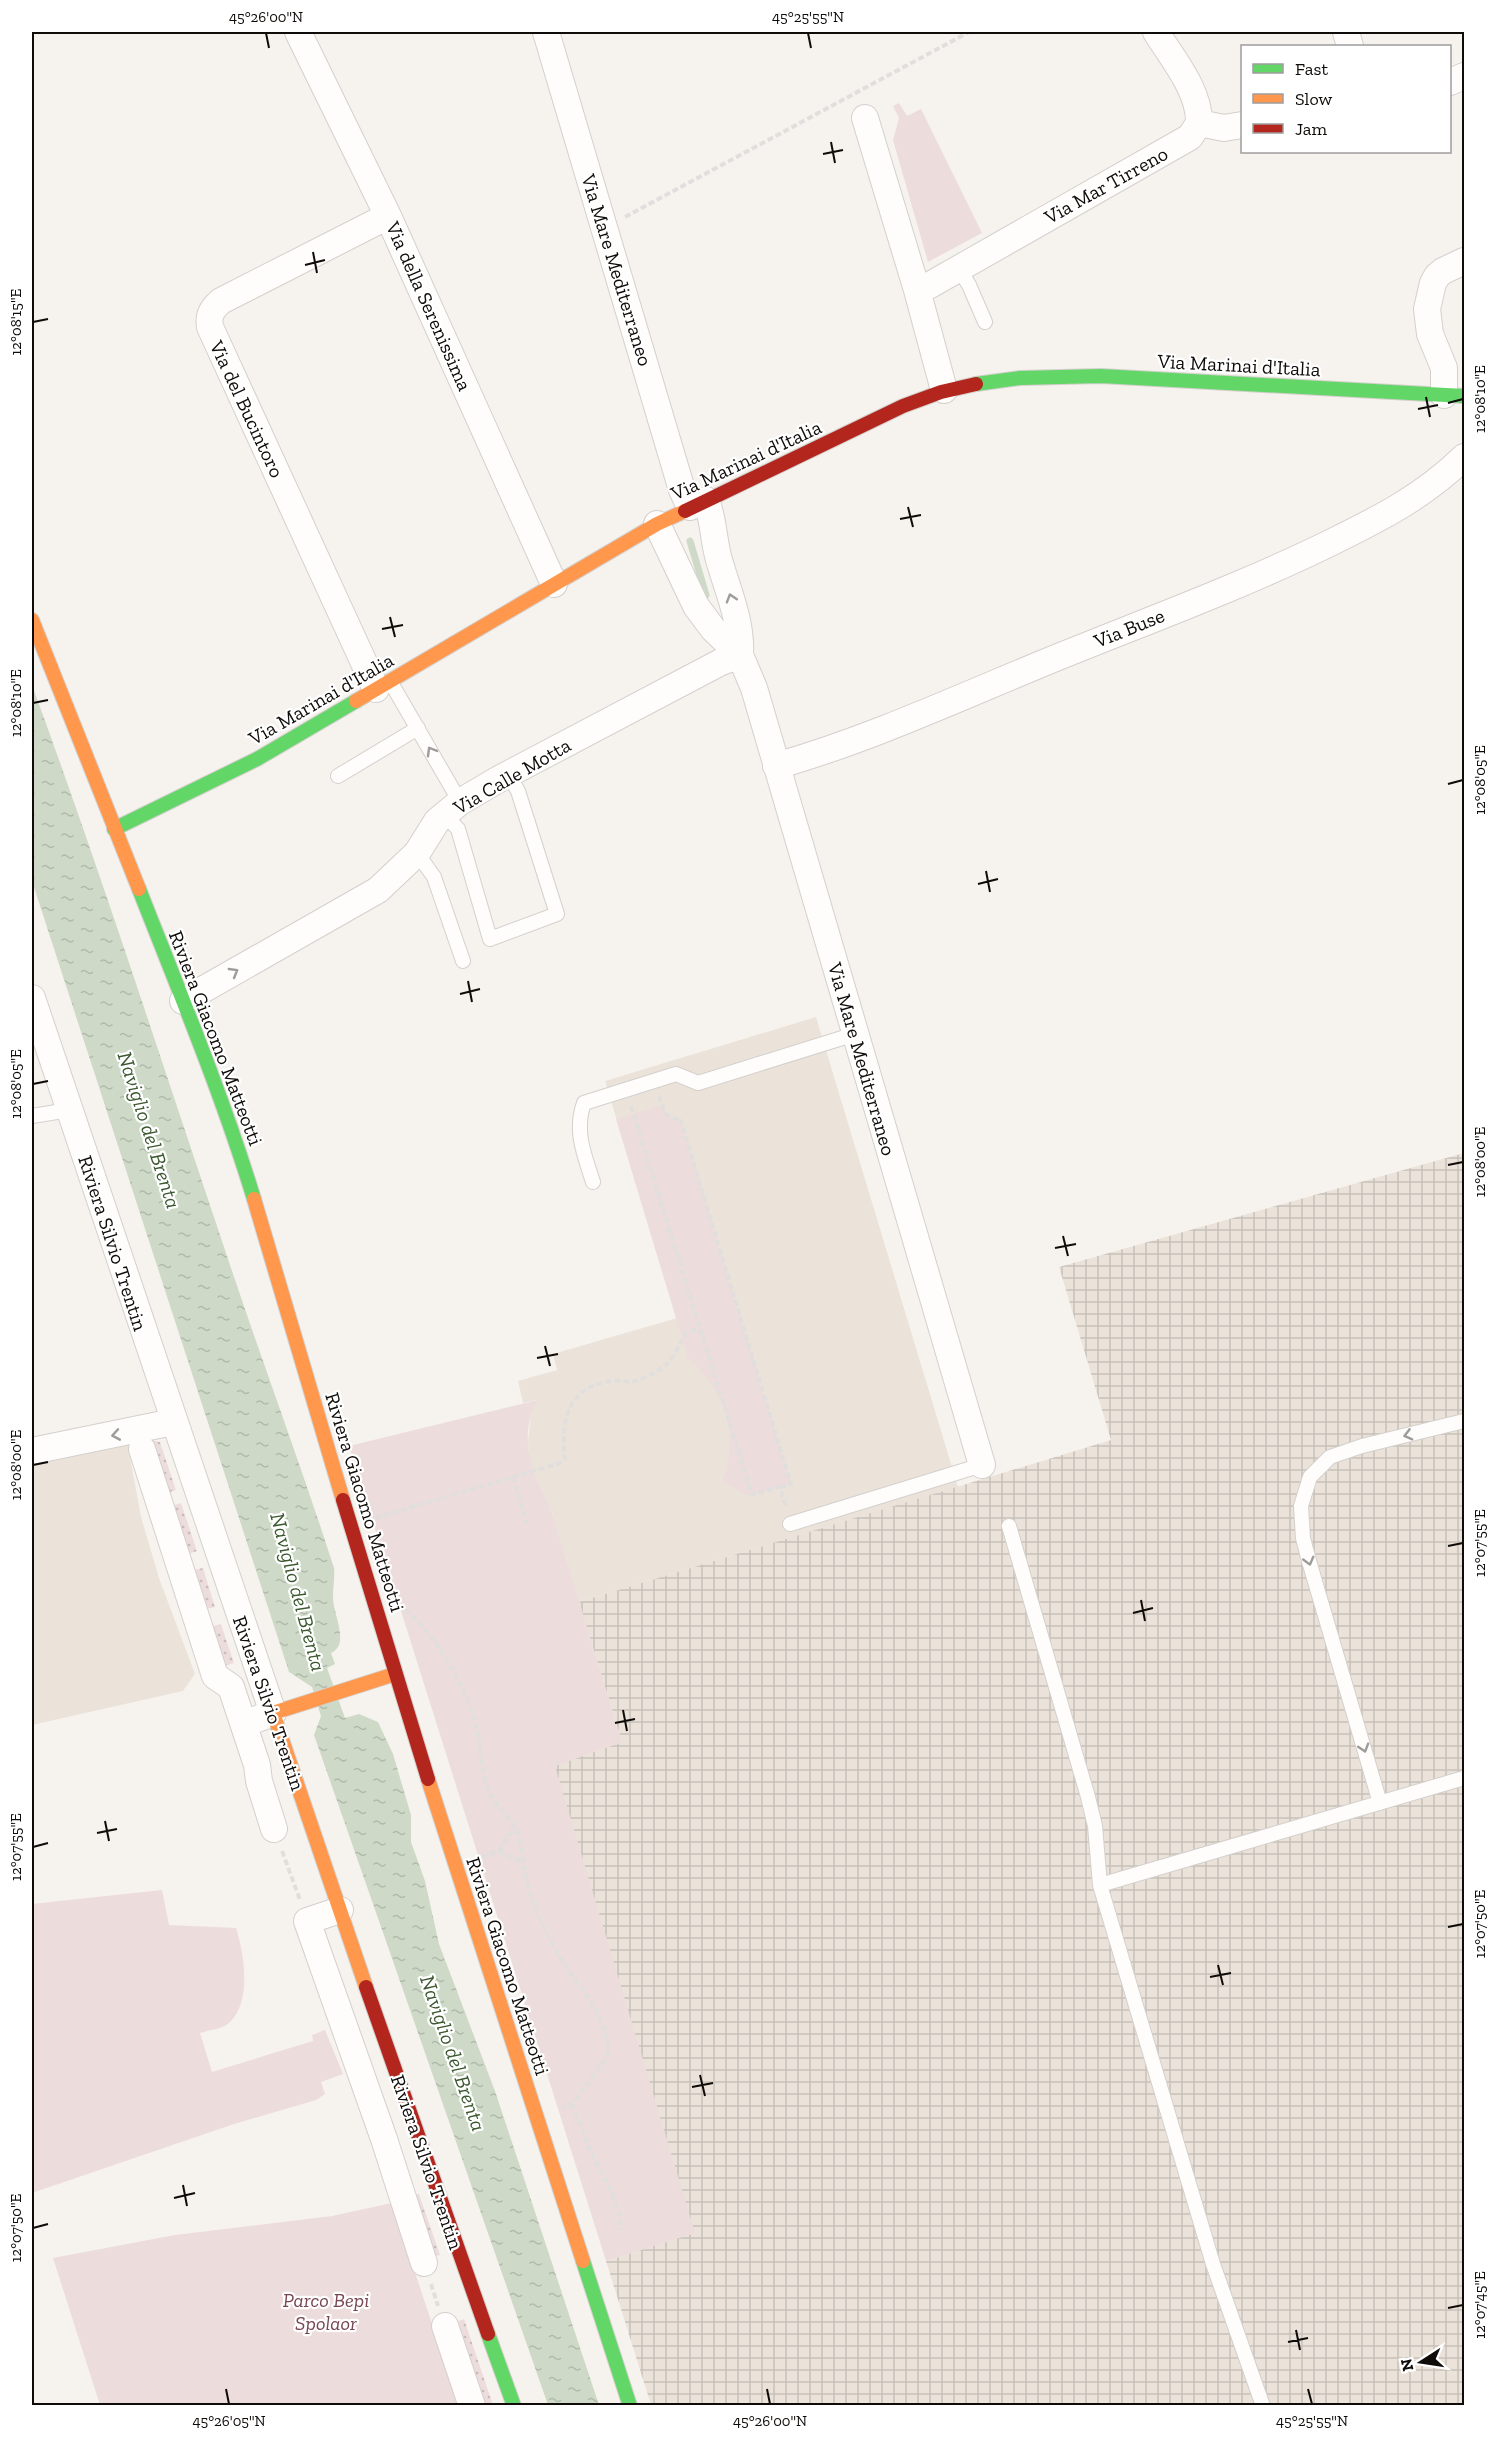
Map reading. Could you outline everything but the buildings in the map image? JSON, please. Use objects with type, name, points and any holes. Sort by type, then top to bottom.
[{"type":"street","name":"Via della Serenissima","points":[[298,32],[388,216],[554,584]]},
{"type":"street","points":[[1155,32],[1188,85],[1196,103],[1199,123],[1224,128],[1241,125]]},
{"type":"street","name":"Via Mare Mediterraneo","points":[[554,34],[682,490],[712,516],[718,557],[737,620],[741,640],[740,655]]},
{"type":"street","points":[[865,118],[917,290],[944,390]]},
{"type":"street","name":"Via Mar Tirreno","points":[[917,290],[959,269],[1175,147],[1190,137],[1199,123]]},
{"type":"street","name":"Via del Bucintoro","points":[[383,685],[208,320],[214,307],[221,301],[388,216]]},
{"type":"street","points":[[1454,396],[1430,334],[1427,309],[1437,276],[1464,261]]},
{"type":"street","name":"Via Marinai d'Italia","points":[[114,829],[257,759],[657,524],[903,406],[944,390],[1006,378],[1042,376],[1129,378],[1454,396]]},
{"type":"street","name":"Via Buse","points":[[776,766],[888,728],[1274,570],[1405,504],[1430,488],[1464,457]]},
{"type":"street","name":"Via Mare Mediterraneo","points":[[657,524],[696,606],[713,629],[740,655],[754,688],[982,1465]]},
{"type":"street","name":"Riviera Giacomo Matteotti","points":[[32,620],[183,1001],[244,1166],[395,1674],[630,2406]]},
{"type":"street","name":"Via Calle Motta","points":[[183,1001],[378,890],[417,853],[437,821],[508,774],[721,662],[740,655]]},
{"type":"street","name":"Riviera Silvio Trentin","points":[[32,998],[173,1422],[340,1910],[514,2406]]},
{"type":"street","points":[[32,1451],[173,1422]]},
{"type":"street","points":[[142,1449],[215,1676],[231,1687],[244,1724],[274,1829]]},
{"type":"street","points":[[244,1724],[395,1674]]},
{"type":"street","points":[[340,1910],[307,1921],[384,2139],[424,2264]]},
{"type":"street","points":[[384,2139],[415,2129]]},
{"type":"street","points":[[445,2326],[472,2406]]},
{"type":"lane","points":[[959,269],[969,285],[985,322]]},
{"type":"lane","points":[[383,685],[418,728],[453,809],[490,939],[557,914],[518,792],[508,774]]},
{"type":"lane","points":[[338,776],[418,728]]},
{"type":"lane","points":[[417,853],[434,877],[463,961]]},
{"type":"lane","points":[[593,1182],[581,1143],[578,1119],[584,1103],[676,1074],[698,1083],[855,1034]]},
{"type":"lane","points":[[32,1116],[69,1110]]},
{"type":"lane","points":[[1380,1803],[1309,1561],[1303,1538],[1301,1506],[1310,1477],[1329,1458],[1362,1446],[1464,1421]]},
{"type":"lane","points":[[790,1524],[982,1465]]},
{"type":"lane","points":[[1009,1526],[1088,1797],[1095,1826],[1100,1885],[1214,2264],[1263,2406]]},
{"type":"lane","points":[[1100,1885],[1464,1778]]},
{"type":"path","points":[[624,217],[969,32]]},
{"type":"path","points":[[626,1090],[752,1495],[791,1484],[680,1118],[675,1119],[665,1113],[662,1101],[650,1082]]},
{"type":"path","points":[[352,1525],[513,1477],[565,1459],[563,1421],[571,1403],[583,1391],[612,1381],[637,1381],[643,1378],[668,1363],[687,1332],[699,1329]]},
{"type":"path","points":[[513,1477],[527,1525]]},
{"type":"path","points":[[780,1487],[790,1524]]},
{"type":"path","points":[[370,1589],[414,1617],[447,1661],[474,1719],[490,1794],[506,1813],[520,1840],[522,1862],[541,1921],[563,1962],[593,2002],[606,2031],[608,2055],[571,2104],[536,2117]]},
{"type":"path","points":[[456,1865],[499,1851],[514,1827]]},
{"type":"path","points":[[274,1829],[307,1921]]},
{"type":"path","points":[[499,1851],[522,1862]]},
{"type":"path","points":[[571,2104],[598,2167],[615,2197],[621,2216],[621,2230]]},
{"type":"path","points":[[424,2264],[445,2326]]},
{"type":"shaded area","points":[[816,1017],[958,1487],[579,1602],[550,1506],[536,1483],[529,1461],[528,1441],[531,1416],[537,1400],[523,1403],[518,1381],[557,1370],[553,1354],[677,1318],[605,1081]]},
{"type":"shaded area","points":[[1464,1153],[1464,2405],[651,2405],[606,2261],[694,2233],[554,1766],[622,1742],[579,1602],[1111,1440],[1059,1267]]},
{"type":"shaded area","points":[[127,1441],[141,1517],[159,1578],[195,1674],[183,1691],[32,1725],[32,1460]]},
{"type":"green space","points":[[899,103],[907,116],[921,109],[982,233],[928,262],[893,140],[899,118],[893,106]]},
{"type":"green space","points":[[663,1105],[669,1116],[680,1118],[791,1484],[747,1496],[723,1481],[730,1446],[726,1414],[712,1385],[688,1358],[616,1119]]},
{"type":"green space","points":[[538,1400],[529,1427],[528,1441],[532,1467],[550,1506],[622,1742],[555,1766],[695,2233],[606,2261],[349,1446]]},
{"type":"green space","points":[[146,1439],[160,1442],[176,1490],[164,1494]]},
{"type":"green space","points":[[181,1503],[197,1551],[185,1555],[169,1507]]},
{"type":"green space","points":[[203,1568],[215,1607],[203,1610],[190,1571]]},
{"type":"green space","points":[[221,1624],[234,1663],[222,1667],[209,1627]]},
{"type":"green space","points":[[162,1890],[169,1925],[236,1928],[239,1938],[244,1990],[237,2013],[224,2026],[200,2033],[212,2072],[313,2041],[312,2035],[325,2030],[343,2074],[321,2082],[325,2094],[316,2100],[234,2124],[32,2193],[32,1904]]},
{"type":"green space","points":[[419,2194],[440,2255],[433,2257],[411,2196]]},
{"type":"green space","name":"Parco Bepi Spolaor","points":[[392,2203],[459,2405],[100,2405],[53,2258],[175,2235],[332,2216]]},
{"type":"green space","points":[[464,2319],[493,2405],[485,2405],[456,2322]]},
{"type":"water","name":"Naviglio del Brenta","points":[[32,685],[108,901],[334,1568],[333,1603],[340,1643],[331,1653],[335,1664],[327,1668],[345,1718],[359,1714],[378,1722],[393,1754],[411,1815],[411,1842],[425,1881],[439,1944],[495,2091],[599,2405],[548,2405],[314,1735],[321,1716],[312,1687],[289,1672],[32,881]]},
{"type":"waterway","points":[[690,541],[706,595]]},
{"type":"traffic: fast","points":[[976,384],[1020,378],[1101,376],[1464,396]]},
{"type":"traffic: fast","points":[[114,829],[257,759],[356,701]]},
{"type":"traffic: fast","points":[[139,889],[214,1082],[254,1199]]},
{"type":"traffic: fast","points":[[583,2261],[630,2406]]},
{"type":"traffic: fast","points":[[488,2334],[514,2406]]},
{"type":"traffic: slow","points":[[356,701],[657,524],[685,511]]},
{"type":"traffic: slow","points":[[32,620],[139,889]]},
{"type":"traffic: slow","points":[[254,1199],[343,1500]]},
{"type":"traffic: slow","points":[[366,1987],[273,1713],[395,1674]]},
{"type":"traffic: slow","points":[[428,1779],[583,2261]]},
{"type":"traffic: jam","points":[[685,511],[903,406],[941,392],[976,384]]},
{"type":"traffic: jam","points":[[343,1500],[428,1779]]},
{"type":"traffic: jam","points":[[366,1987],[488,2334]]}]
